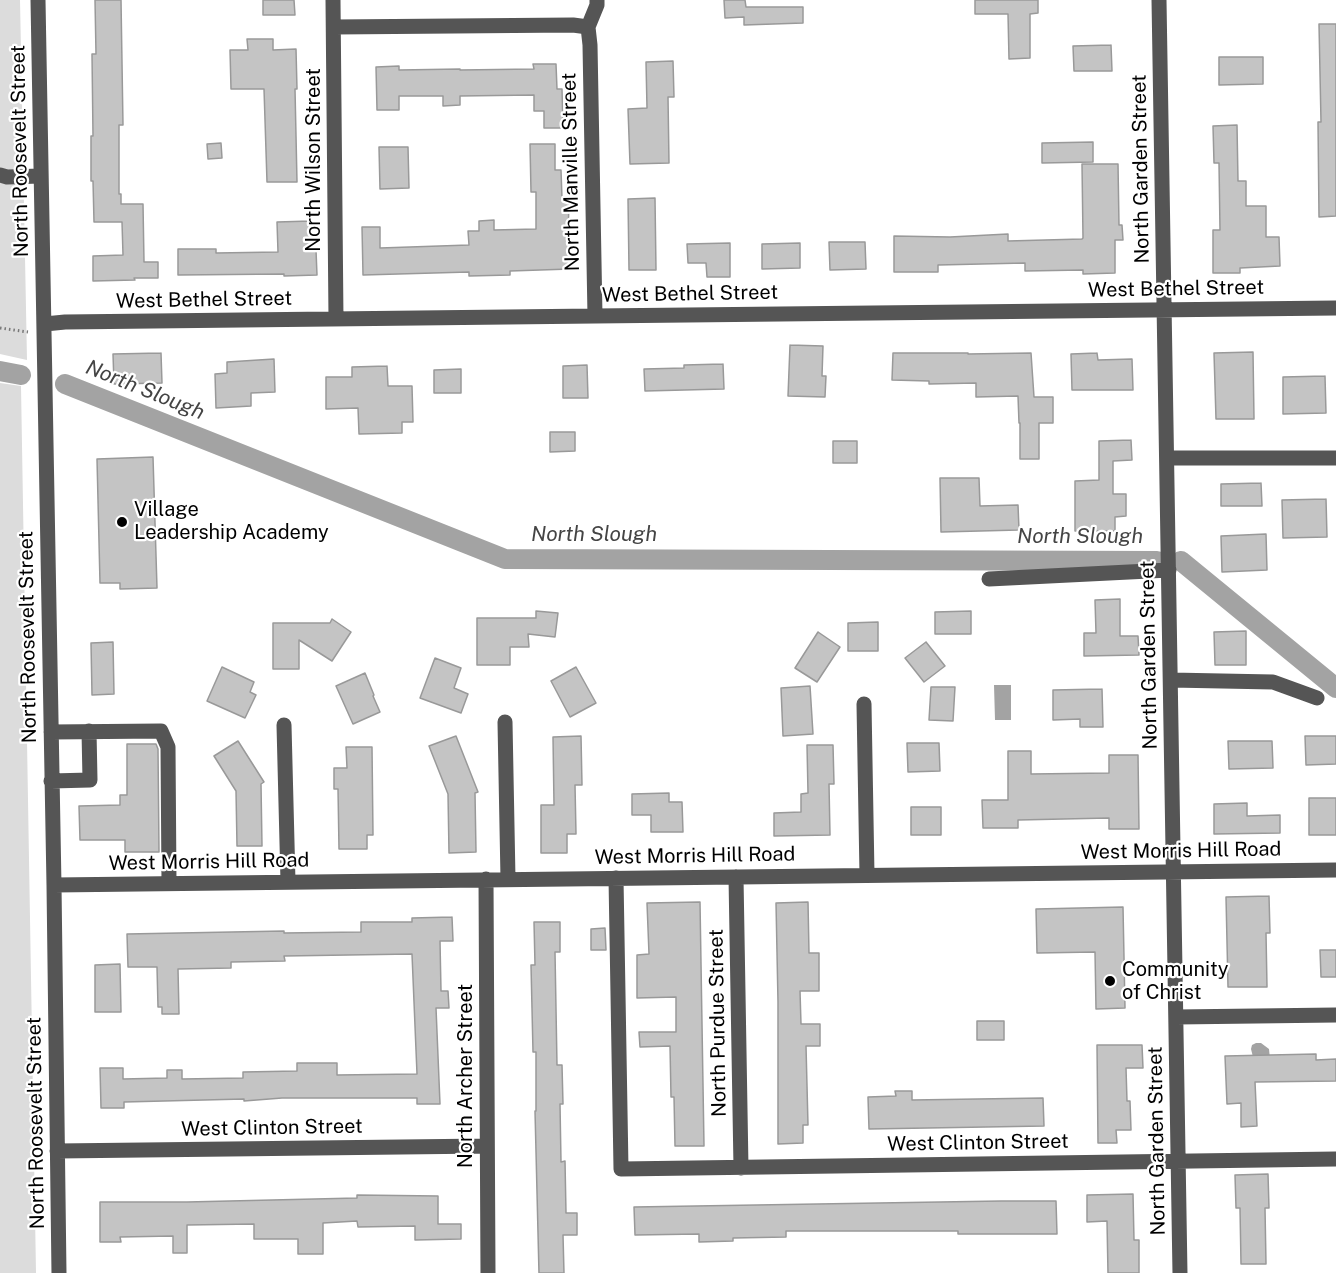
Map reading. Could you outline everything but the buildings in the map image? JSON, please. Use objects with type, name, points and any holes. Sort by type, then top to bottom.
[{"type":"street","name":"North Roosevelt Street","points":[[38,0],[59,1273]]},
{"type":"street","name":"North Wilson Street","points":[[333,0],[336,319]]},
{"type":"street","points":[[334,27],[573,25],[588,27],[597,0]]},
{"type":"street","name":"North Garden Street","points":[[1159,0],[1180,1273]]},
{"type":"street","name":"North Manville Street","points":[[588,27],[595,316]]},
{"type":"street","points":[[0,176],[41,176]]},
{"type":"street","name":"West Bethel Street","points":[[45,324],[1336,308]]},
{"type":"street","points":[[1167,459],[1336,458]]},
{"type":"street","points":[[989,579],[1169,570]]},
{"type":"street","points":[[1171,680],[1273,682],[1317,698]]},
{"type":"street","points":[[864,704],[867,875]]},
{"type":"street","points":[[505,722],[508,879]]},
{"type":"street","points":[[284,725],[288,882]]},
{"type":"street","points":[[51,781],[90,780],[89,731]]},
{"type":"street","points":[[51,732],[161,731],[168,747],[169,884]]},
{"type":"street","name":"West Morris Hill Road","points":[[54,885],[1336,870]]},
{"type":"street","name":"North Purdue Street","points":[[736,877],[741,1168]]},
{"type":"street","name":"West Clinton Street","points":[[616,878],[621,1170],[1336,1159]]},
{"type":"street","name":"North Archer Street","points":[[486,879],[488,1273]]},
{"type":"street","points":[[1176,1017],[1336,1015]]},
{"type":"street","name":"West Clinton Street","points":[[57,1151],[487,1146]]},
{"type":"path","points":[[0,328],[29,332]]},
{"type":"shaded area","points":[[0,0],[20,0],[27,360],[0,354]]},
{"type":"shaded area","points":[[0,383],[21,386],[36,1273],[0,1273]]},
{"type":"shaded area","points":[[994,685],[1011,685],[1011,720],[995,720]]},
{"type":"shaded area","points":[[1256,1043],[1261,1043],[1269,1049],[1271,1069],[1253,1057],[1251,1049]]},
{"type":"waterway","name":"North Slough","points":[[0,371],[21,375]]},
{"type":"waterway","name":"North Slough","points":[[65,384],[505,559],[1157,561]]},
{"type":"waterway","name":"North Slough","points":[[1181,561],[1336,688]]},
{"type":"place","name":"Village Leadership Academy","points":[[122,522]]},
{"type":"place","name":"Community of Christ","points":[[1110,981]]}]
